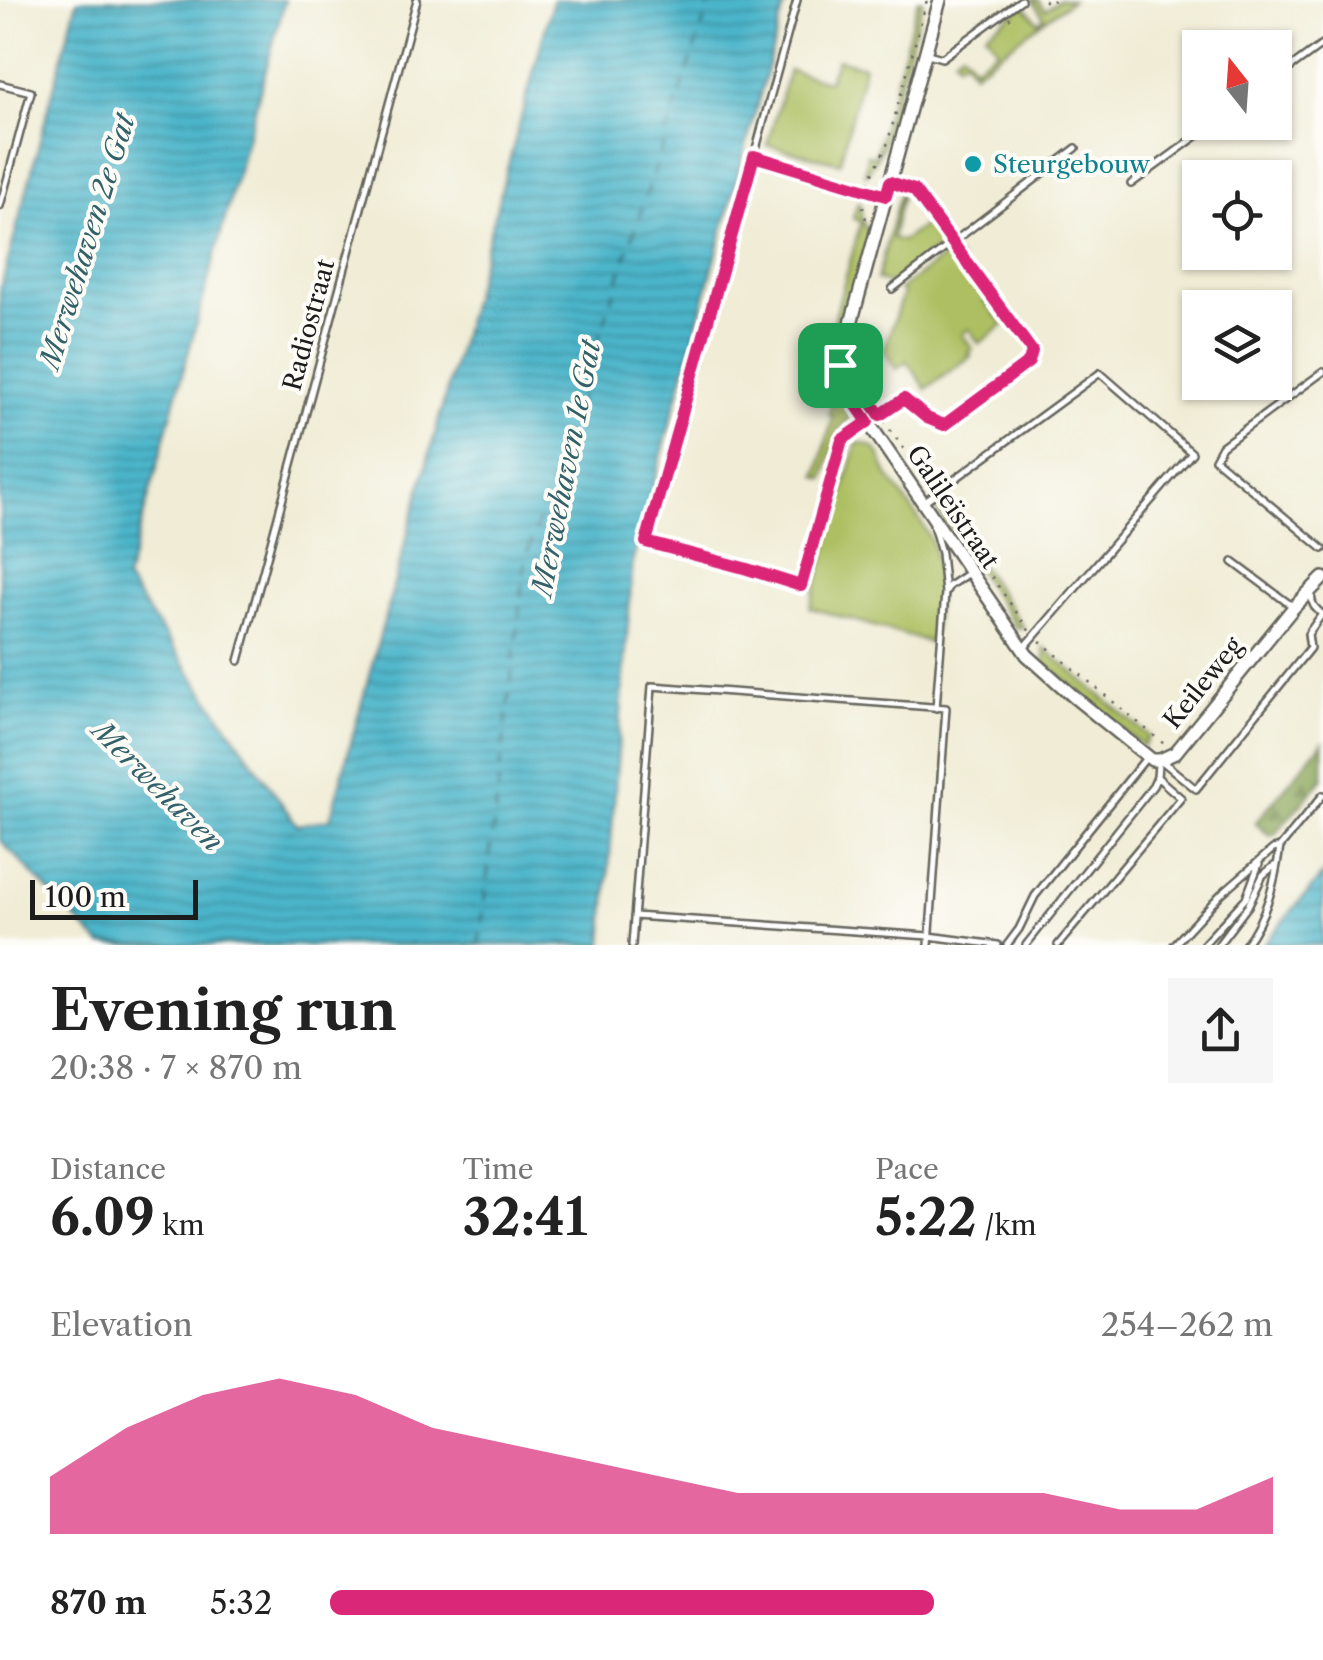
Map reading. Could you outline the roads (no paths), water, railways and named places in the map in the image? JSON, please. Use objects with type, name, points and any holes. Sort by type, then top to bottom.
[{"type":"street","points":[[886,196],[940,0]]},
{"type":"street","name":"Galileïstraat","points":[[886,196],[840,365],[840,381],[926,508],[959,566],[1034,664],[1155,759]]},
{"type":"street","name":"Keileweg","points":[[1155,759],[1175,752],[1294,607],[1323,578]]},
{"type":"lane","name":"Radiostraat","points":[[239,661],[417,0]]},
{"type":"lane","points":[[797,0],[646,542],[801,586],[842,440],[904,399],[927,418],[944,425],[1029,362],[1032,351],[914,190],[890,182]]},
{"type":"lane","points":[[926,53],[942,58],[1021,0]]},
{"type":"lane","points":[[1292,67],[1323,44]]},
{"type":"lane","points":[[0,84],[31,92],[0,206]]},
{"type":"lane","points":[[1131,184],[1191,140]]},
{"type":"lane","points":[[892,289],[1076,148]]},
{"type":"lane","points":[[754,156],[886,196]]},
{"type":"lane","points":[[1323,372],[1222,446],[1215,459],[1323,549]]},
{"type":"lane","points":[[936,708],[944,574],[942,553],[926,508],[1100,374],[1192,453],[1023,650]]},
{"type":"lane","points":[[1233,562],[1294,607]]},
{"type":"lane","points":[[944,574],[959,566]]},
{"type":"lane","points":[[944,592],[959,566]]},
{"type":"lane","points":[[1155,759],[1196,788],[1310,648],[1308,634],[1322,615],[1310,600],[1312,590]]},
{"type":"lane","points":[[632,945],[652,686],[946,708],[929,945]]},
{"type":"lane","points":[[1058,945],[1180,798],[1157,777],[1155,759]]},
{"type":"lane","name":"Keileweg","points":[[1008,945],[1035,896],[1155,759]]},
{"type":"lane","points":[[1026,945],[1157,777]]},
{"type":"lane","points":[[1246,945],[1257,930],[1272,892],[1280,847],[1323,795]]},
{"type":"lane","points":[[1174,945],[1221,894],[1272,849],[1280,847]]},
{"type":"lane","points":[[1202,945],[1246,898],[1259,861]]},
{"type":"lane","points":[[1218,945],[1248,906],[1263,875],[1276,864]]},
{"type":"lane","points":[[634,916],[930,936],[998,945]]},
{"type":"water","points":[[77,0],[285,0],[126,580],[297,825],[330,819],[553,0],[786,0],[633,560],[603,945],[101,945],[0,840],[0,291]]},
{"type":"water","points":[[1323,874],[1323,945],[1263,945]]},
{"type":"place","name":"Steurgebouw","points":[[973,164]]},
{"type":"water label","name":"Merwehaven 2e Gat","points":[[87,241]]},
{"type":"water label","name":"Merwehaven 1e Gat","points":[[566,468]]},
{"type":"water label","name":"Merwehaven","points":[[158,786]]}]
